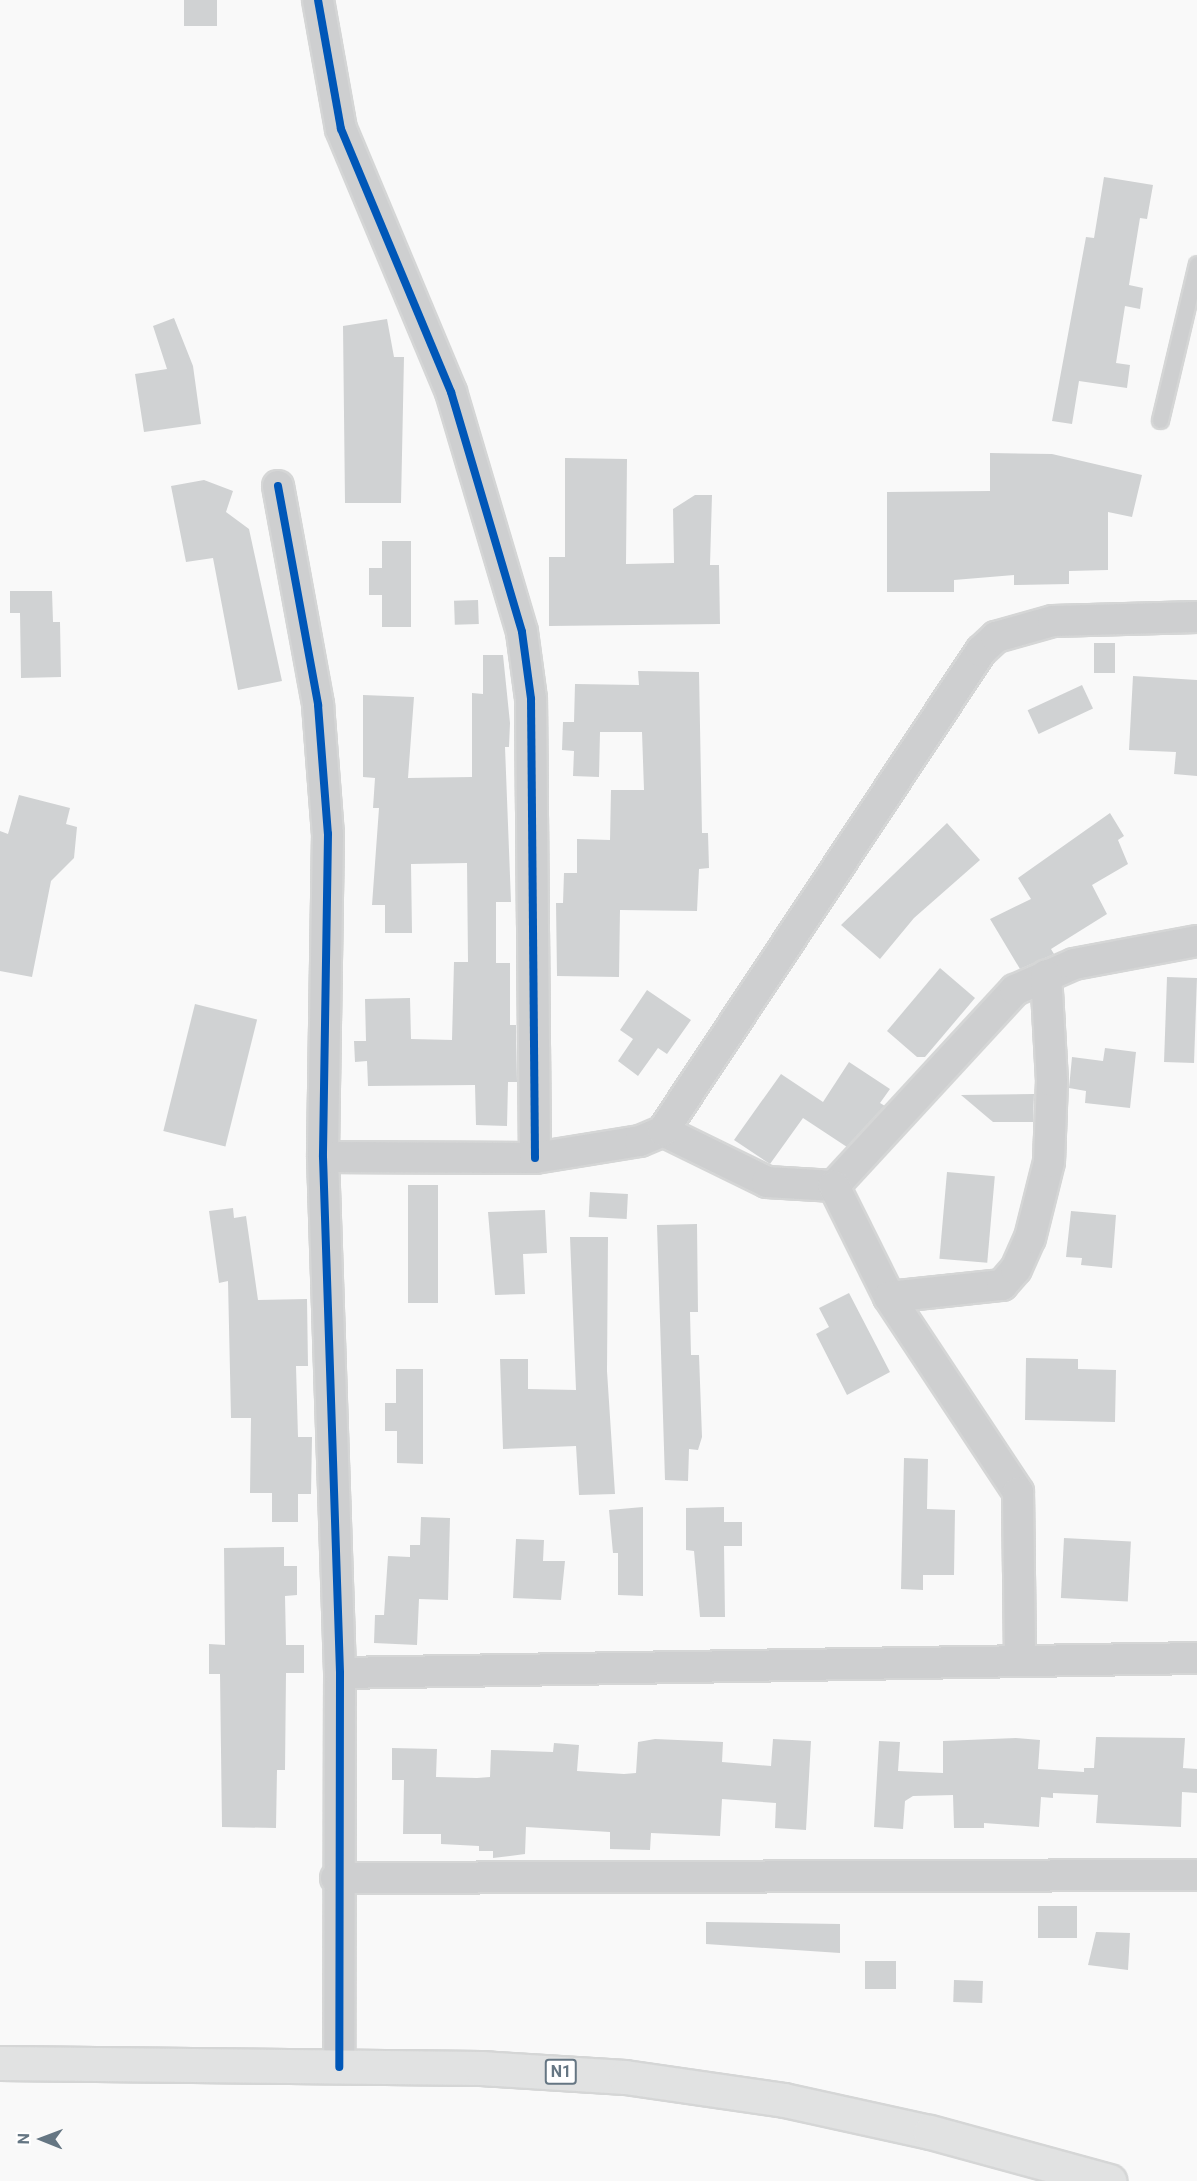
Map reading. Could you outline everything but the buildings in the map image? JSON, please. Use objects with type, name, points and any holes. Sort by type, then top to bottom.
[{"type":"highway","name":"N1","points":[[0,2063],[550,2071],[698,2086],[930,2132],[1109,2181]]},
{"type":"street","points":[[318,0],[340,129],[451,392],[497,534],[522,632],[532,732],[535,1158]]},
{"type":"street","points":[[278,486],[318,705],[327,822],[323,1157],[340,1673],[336,1878],[339,2067]]},
{"type":"street","points":[[323,1157],[535,1158],[640,1141],[663,1131],[981,651],[996,637],[1053,621],[1197,617]]},
{"type":"street","points":[[834,1186],[1004,997],[1046,975],[1074,964],[1197,941]]},
{"type":"street","points":[[889,1297],[1002,1285],[1016,1269],[1030,1238],[1048,1162],[1052,1081],[1046,975]]},
{"type":"street","points":[[663,1131],[767,1182],[834,1186]]},
{"type":"street","points":[[834,1186],[889,1297],[1018,1492],[1020,1660]]},
{"type":"street","points":[[340,1673],[1197,1658]]},
{"type":"street","points":[[336,1878],[1197,1875]]},
{"type":"lane","points":[[1160,420],[1197,264]]},
{"type":"cycle path","points":[[318,0],[341,129],[451,392],[522,632],[531,699],[535,1158]]},
{"type":"cycle path","points":[[278,486],[318,705],[328,834],[323,1157],[340,1673],[339,2067]]}]
